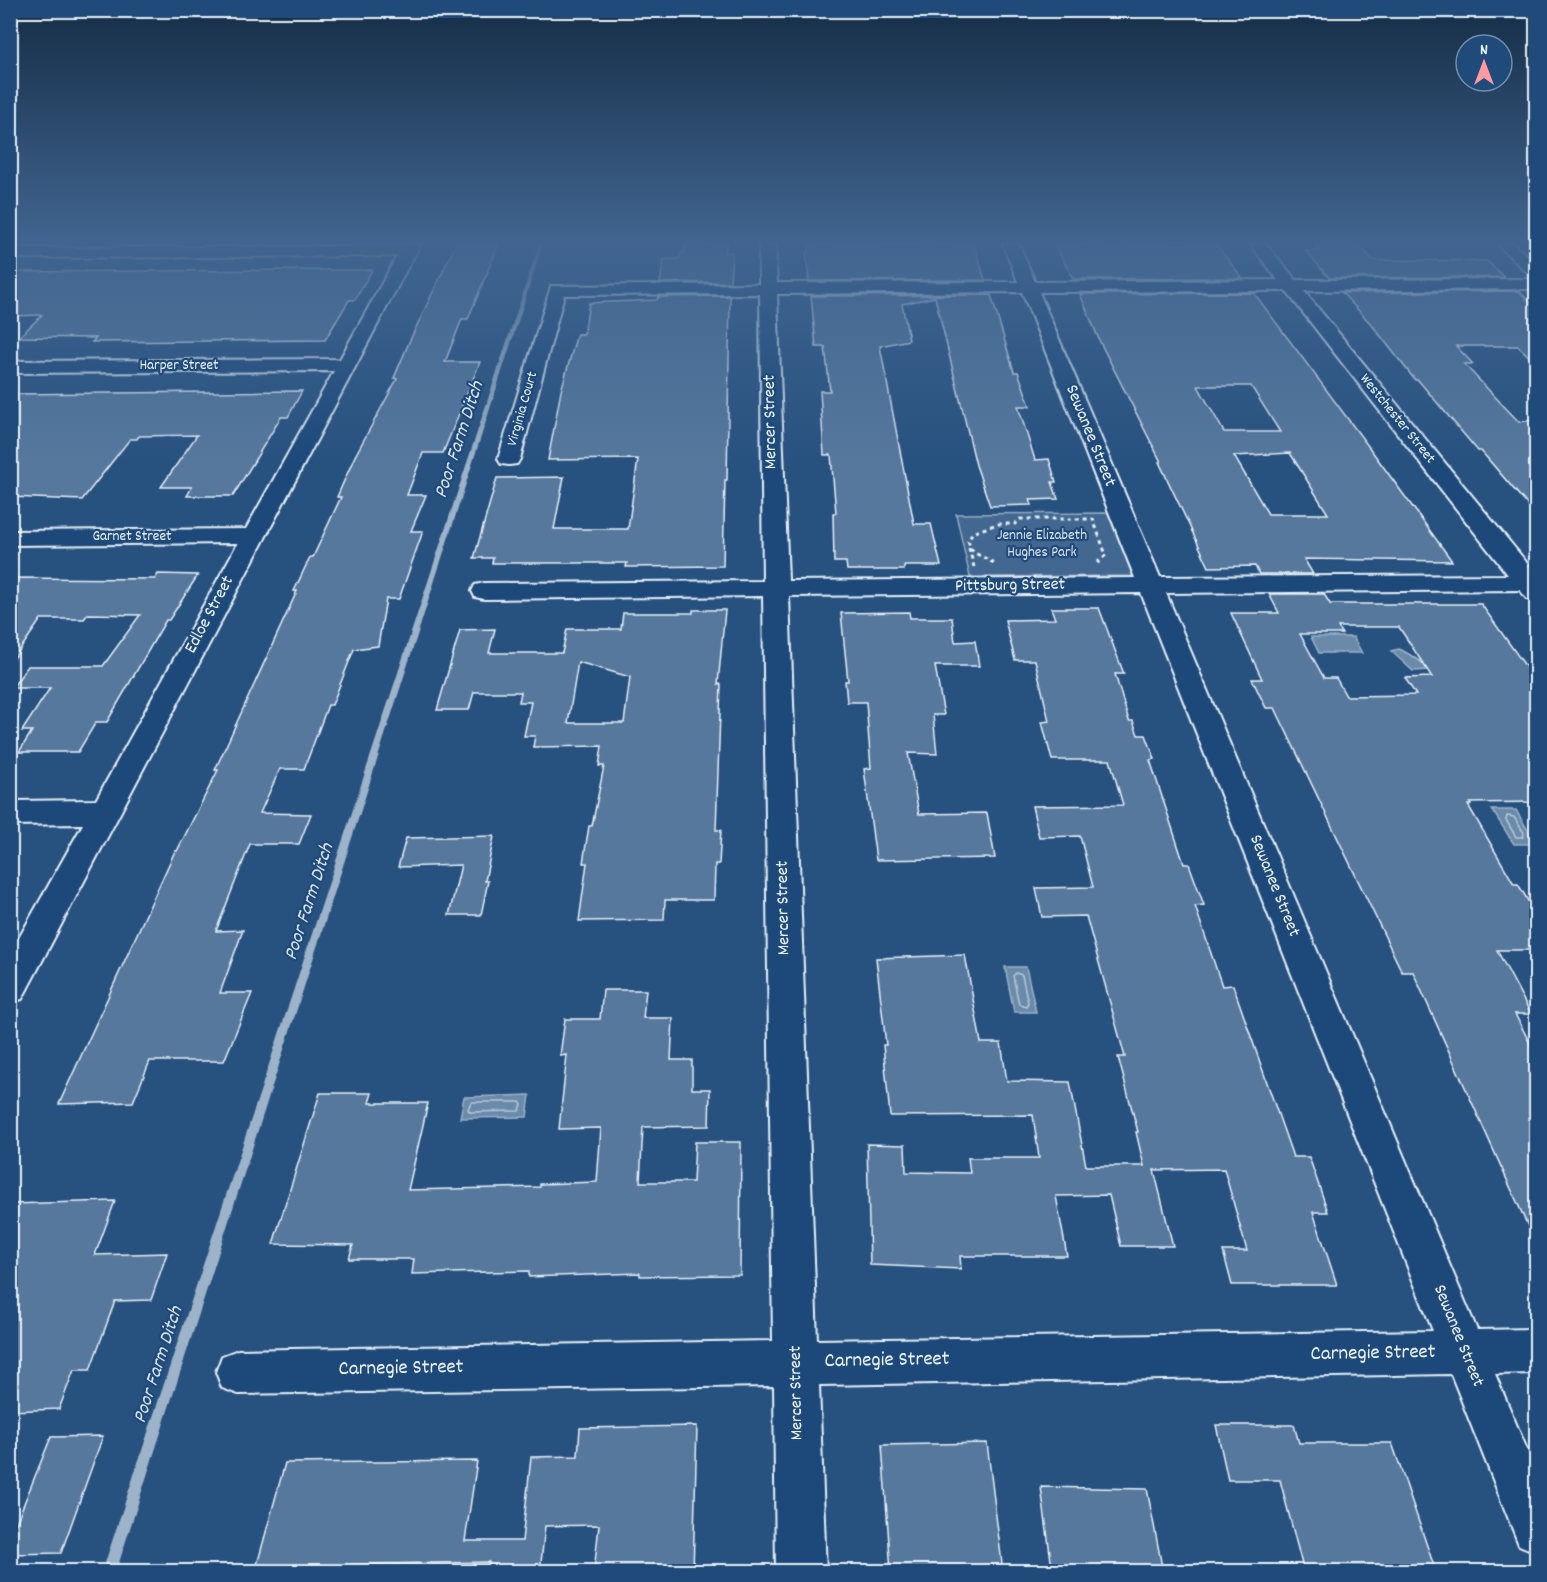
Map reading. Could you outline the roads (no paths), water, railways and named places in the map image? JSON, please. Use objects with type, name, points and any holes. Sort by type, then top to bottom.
[{"type":"street","name":"Edloe Street","points":[[10,988],[373,318]]},
{"type":"street","name":"Virginia Court","points":[[509,459],[549,318]]},
{"type":"street","name":"Mercer Street","points":[[769,318],[801,1572]]},
{"type":"street","name":"Sewanee Street","points":[[1041,318],[1536,1528]]},
{"type":"street","name":"Westchester Street","points":[[1318,318],[1533,586]]},
{"type":"street","name":"Harper Street","points":[[10,368],[348,365]]},
{"type":"street","name":"Garnet Street","points":[[10,538],[253,536]]},
{"type":"street","name":"Pittsburg Street","points":[[484,591],[1151,585],[1533,586]]},
{"type":"street","points":[[10,813],[105,812]]},
{"type":"street","name":"Carnegie Street","points":[[238,1372],[1536,1351]]},
{"type":"water","points":[[1311,637],[1353,637],[1362,653],[1319,653]]},
{"type":"water","points":[[1399,649],[1430,670],[1413,671],[1391,651]]},
{"type":"water","points":[[1492,810],[1516,810],[1536,844],[1514,844]]},
{"type":"water","points":[[1005,967],[1026,967],[1036,1012],[1014,1012]]},
{"type":"water","points":[[530,1095],[527,1117],[460,1118],[464,1097]]},
{"type":"waterway","name":"Poor Farm Ditch","points":[[109,1572],[517,318]]},
{"type":"park label","name":"Jennie Elizabeth Hughes Park","points":[[1042,544]]}]
